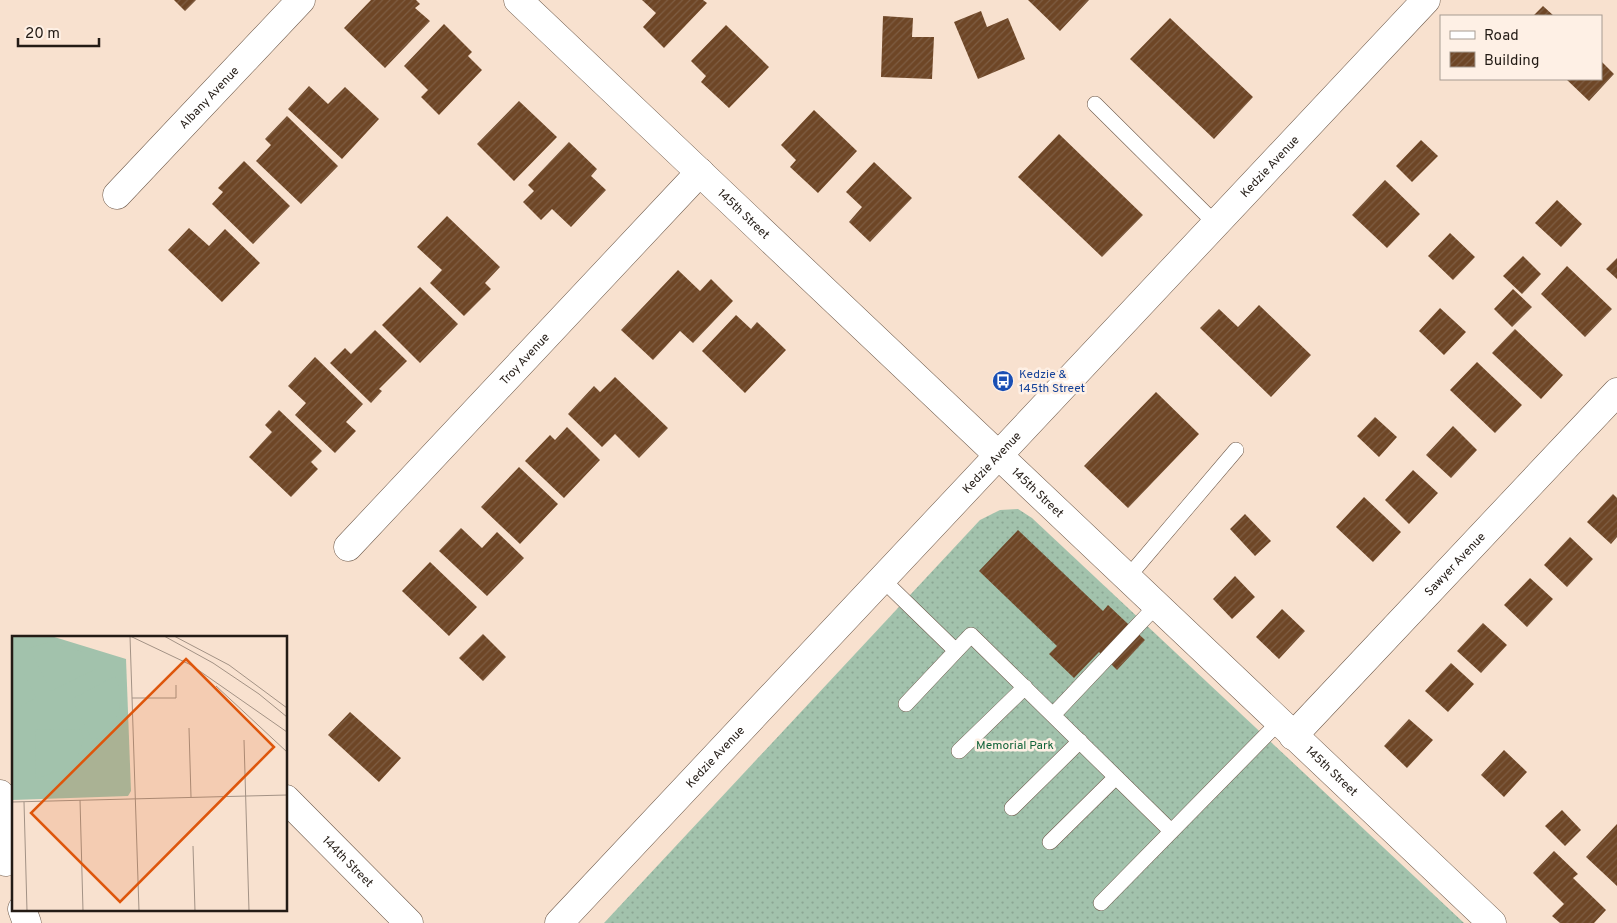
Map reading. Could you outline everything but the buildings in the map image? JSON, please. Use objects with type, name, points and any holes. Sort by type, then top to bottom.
[{"type":"main road","name":"Albany Avenue","points":[[117,195],[301,0]]},
{"type":"main road","name":"145th Street","points":[[518,0],[998,452],[1286,729],[1492,923]]},
{"type":"main road","name":"Kedzie Avenue","points":[[558,923],[998,452],[1426,0]]},
{"type":"main road","name":"Troy Avenue","points":[[348,547],[700,172]]},
{"type":"main road","name":"Sawyer Avenue","points":[[1286,729],[1617,392]]},
{"type":"main road","points":[[0,794],[10,873]]},
{"type":"main road","name":"144th Street","points":[[288,801],[410,923]]},
{"type":"main road","points":[[0,832],[10,873]]},
{"type":"main road","points":[[22,910],[27,923]]},
{"type":"lane","points":[[1095,104],[1215,223]]},
{"type":"lane","points":[[1128,577],[1236,450]]},
{"type":"lane","points":[[881,578],[956,651]]},
{"type":"lane","points":[[1054,715],[1157,605]]},
{"type":"lane","points":[[906,704],[971,635],[1172,831]]},
{"type":"lane","points":[[958,751],[1025,687]]},
{"type":"lane","points":[[1101,903],[1172,831],[1286,729]]},
{"type":"lane","points":[[1012,808],[1080,741]]},
{"type":"lane","points":[[1050,842],[1116,777]]},
{"type":"green space","name":"Memorial Park","points":[[1018,509],[1032,518],[1464,923],[604,923],[980,520],[1000,510]]},
{"type":"place","name":"Kedzie & 145th Street","points":[[1003,381]]}]
